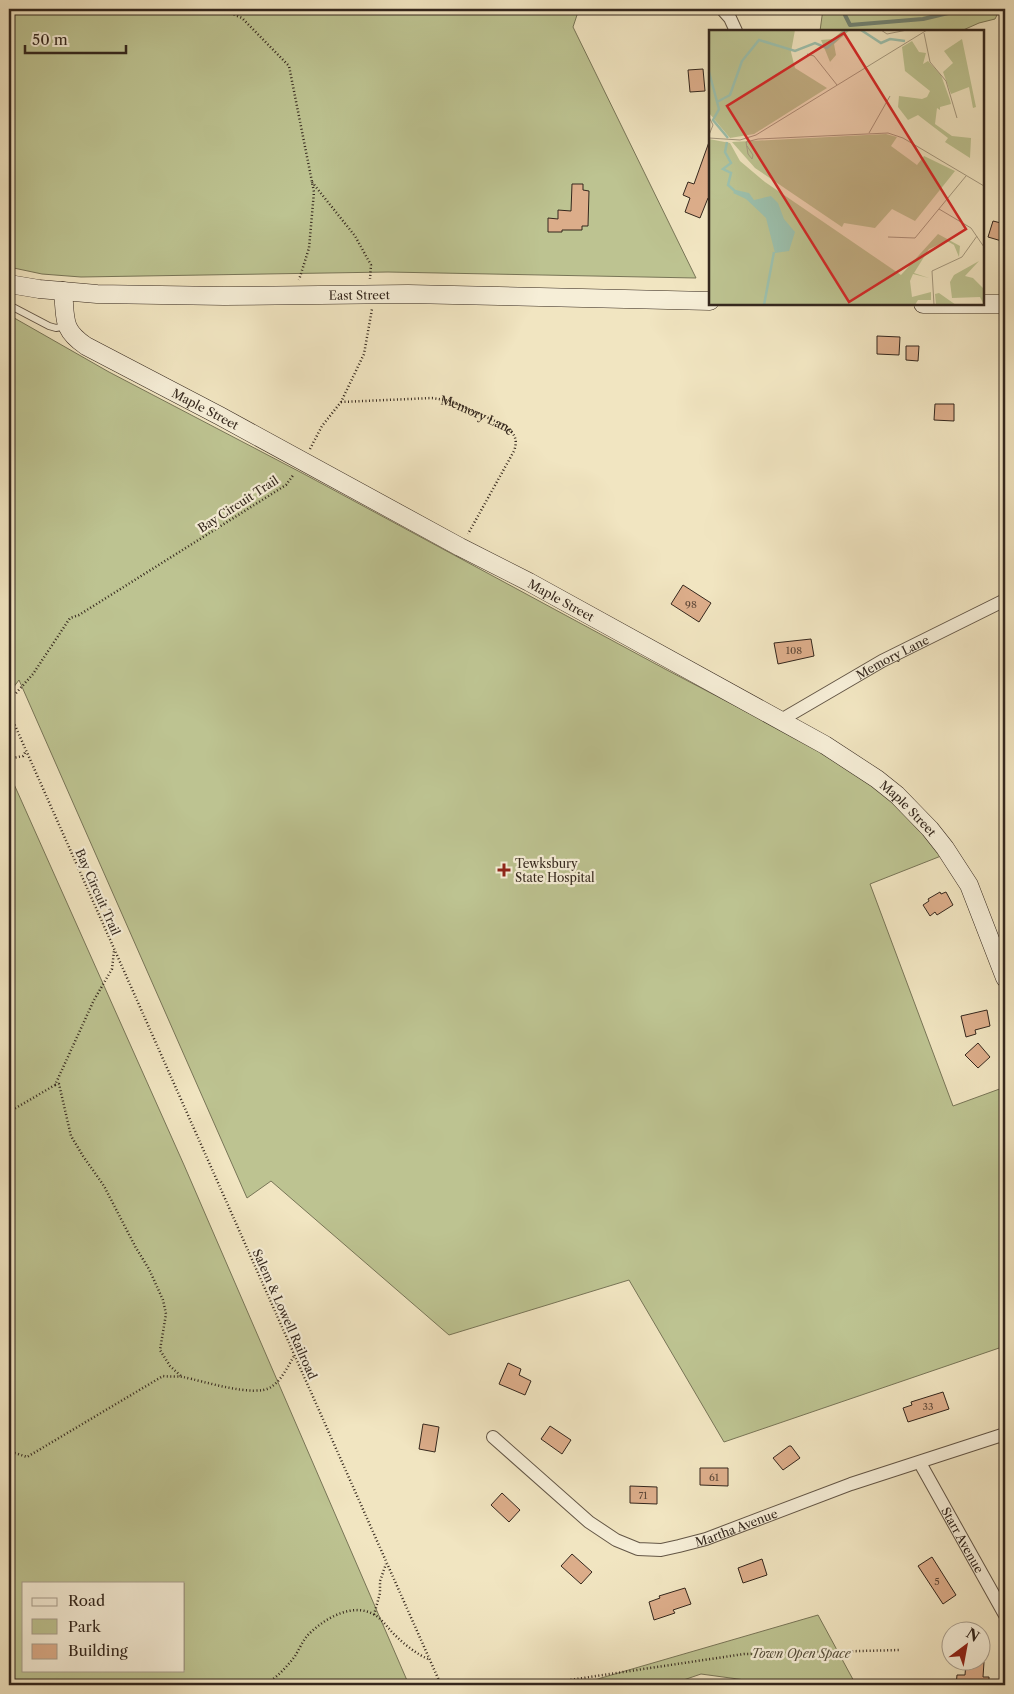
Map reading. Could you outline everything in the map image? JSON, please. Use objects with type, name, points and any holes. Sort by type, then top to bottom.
[{"type":"street","points":[[722,9],[730,18],[736,30]]},
{"type":"street","name":"East Street","points":[[9,284],[97,294],[408,294],[709,301]]},
{"type":"street","points":[[63,291],[67,326]]},
{"type":"street","points":[[984,304],[1005,304]]},
{"type":"street","name":"Maple Street","points":[[67,326],[70,334],[86,346],[304,461],[460,547],[529,582],[781,720],[825,745],[877,779],[897,795],[930,829],[945,848],[968,885],[1005,978]]},
{"type":"street","name":"Memory Lane","points":[[781,720],[882,661],[1005,600]]},
{"type":"street","name":"Martha Avenue","points":[[493,1438],[589,1522],[622,1543],[638,1549],[661,1550],[706,1539],[851,1484],[1005,1434]]},
{"type":"street","name":"Starr Avenue","points":[[920,1463],[1005,1615]]},
{"type":"lane","points":[[9,305],[49,326],[56,328],[67,326]]},
{"type":"path","name":"Bay Circuit Trail","points":[[221,9],[242,18],[289,66],[314,192],[310,248],[295,295]]},
{"type":"path","name":"Bay Circuit Trail","points":[[9,701],[33,674],[70,618],[79,615],[286,484],[304,461],[322,426],[341,402],[364,354],[372,310],[369,261],[355,236],[312,182]]},
{"type":"path","name":"Memory Lane","points":[[341,402],[432,398],[451,401],[506,426],[514,432],[516,438],[514,451],[460,547]]},
{"type":"path","name":"Bay Circuit Trail","points":[[9,712],[114,950],[112,969],[90,1008],[55,1085]]},
{"type":"path","points":[[9,756],[13,758],[23,756],[26,751]]},
{"type":"path","name":"Salem & Lowell Railroad","points":[[114,950],[441,1685]]},
{"type":"path","points":[[9,1027],[9,1038]]},
{"type":"path","points":[[9,1112],[59,1084],[71,1136],[104,1186],[149,1269],[163,1300],[166,1314],[160,1350],[170,1366],[182,1377]]},
{"type":"path","points":[[9,1444],[15,1453],[27,1457],[163,1376],[182,1377],[234,1389],[257,1390],[270,1388],[279,1380],[294,1355]]},
{"type":"path","points":[[374,1615],[380,1594],[380,1581],[386,1563]]},
{"type":"path","points":[[265,1685],[274,1680],[294,1657],[305,1638],[320,1623],[349,1610],[374,1615],[397,1637],[429,1660]]},
{"type":"path","points":[[536,1685],[744,1654],[900,1650]]},
{"type":"green space","points":[[9,9],[579,9],[573,27],[696,278],[388,272],[81,277],[42,274],[9,267]]},
{"type":"green space","points":[[823,9],[1000,9],[995,19],[963,30],[820,30]]},
{"type":"green space","name":"Tewksbury State Hospital","points":[[9,315],[109,372],[304,474],[806,743],[850,769],[884,795],[918,828],[941,856],[870,884],[953,1106],[1005,1087],[1005,1346],[724,1442],[629,1280],[449,1335],[271,1181],[247,1198],[19,680],[13,688],[9,679]]},
{"type":"green space","points":[[9,773],[184,1165],[409,1685],[9,1685]]},
{"type":"green space","name":"Town Open Space","points":[[818,1615],[856,1685],[782,1685],[701,1674],[669,1685],[577,1685]]},
{"type":"building","points":[[703,69],[705,91],[690,92],[688,70]]},
{"type":"building","points":[[709,142],[709,198],[700,218],[685,212],[690,198],[683,195],[688,182],[694,184]]},
{"type":"building","points":[[572,184],[583,184],[583,190],[589,191],[588,226],[582,226],[582,230],[548,232],[548,218],[558,219],[558,210],[571,211]]},
{"type":"building","points":[[993,221],[1005,224],[1005,242],[988,237]]},
{"type":"building","points":[[877,336],[900,337],[899,355],[877,354]]},
{"type":"building","points":[[906,346],[919,346],[918,361],[906,360]]},
{"type":"building","points":[[935,404],[954,404],[954,421],[934,420]]},
{"type":"building","points":[[683,585],[711,603],[699,622],[671,604]]},
{"type":"building","points":[[811,639],[814,656],[778,664],[774,643]]},
{"type":"building","points":[[940,892],[941,894],[946,892],[953,905],[937,915],[935,912],[930,916],[923,905],[929,901],[928,899]]},
{"type":"building","points":[[987,1010],[990,1026],[975,1030],[976,1034],[966,1037],[961,1016]]},
{"type":"building","points":[[978,1043],[990,1057],[978,1068],[965,1055]]},
{"type":"building","points":[[508,1363],[521,1369],[519,1375],[531,1381],[525,1395],[499,1384]]},
{"type":"building","points":[[943,1392],[949,1409],[908,1422],[903,1408],[912,1405],[911,1402]]},
{"type":"building","points":[[423,1424],[439,1427],[435,1452],[419,1449]]},
{"type":"building","points":[[550,1426],[571,1440],[562,1454],[541,1439]]},
{"type":"building","points":[[789,1446],[800,1458],[783,1470],[773,1458]]},
{"type":"building","points":[[700,1468],[728,1468],[728,1486],[700,1485]]},
{"type":"building","points":[[630,1486],[657,1487],[657,1504],[630,1503]]},
{"type":"building","points":[[502,1493],[520,1510],[509,1522],[491,1505]]},
{"type":"building","points":[[572,1554],[592,1572],[581,1584],[561,1566]]},
{"type":"building","points":[[932,1557],[956,1595],[943,1604],[918,1566]]},
{"type":"building","points":[[762,1559],[767,1575],[743,1583],[738,1568]]},
{"type":"building","points":[[685,1588],[691,1604],[673,1610],[675,1613],[654,1620],[649,1602],[660,1598],[659,1596]]},
{"type":"building","points":[[965,1672],[983,1672],[983,1677],[989,1677],[989,1685],[956,1685],[957,1675],[965,1675]]},
{"type":"waterway","points":[[842,9],[850,25],[923,19],[965,9]]},
{"type":"place","name":"Tewksbury State Hospital","points":[[504,870]]}]
